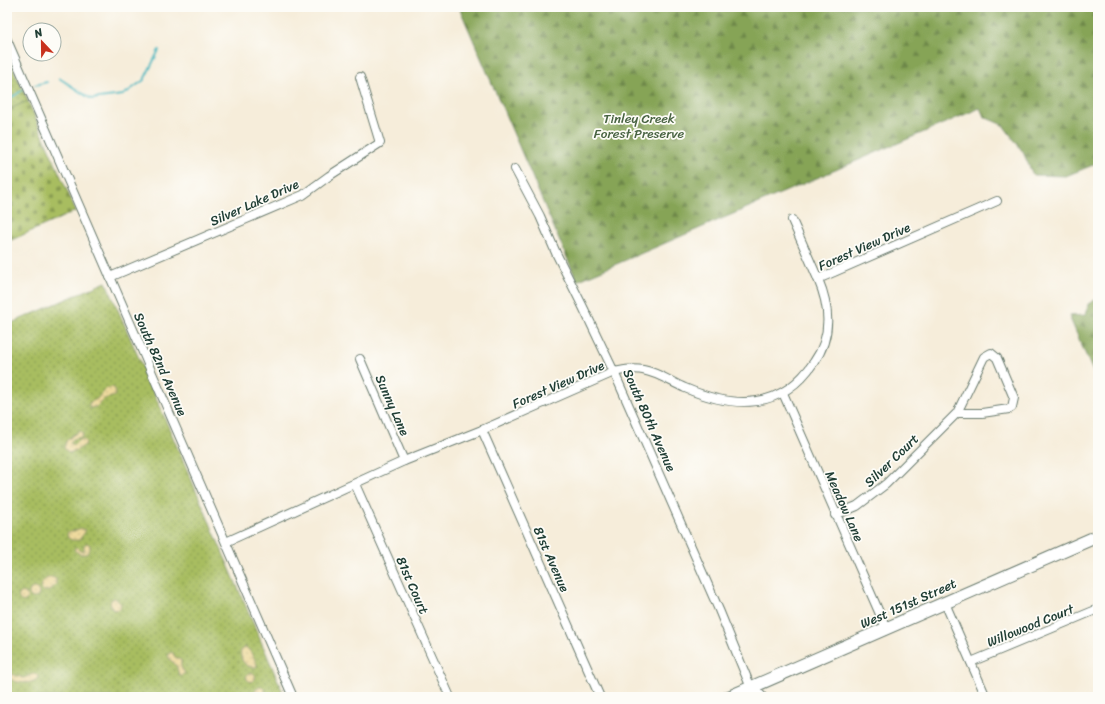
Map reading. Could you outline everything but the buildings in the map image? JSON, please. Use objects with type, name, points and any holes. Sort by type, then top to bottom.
[{"type":"street","name":"South 82nd Avenue","points":[[7,40],[293,697]]},
{"type":"street","name":"Silver Lake Drive","points":[[110,277],[303,195],[380,143],[360,77]]},
{"type":"street","name":"South 80th Avenue","points":[[515,169],[540,216],[556,253],[584,307],[614,372],[719,610],[751,692],[760,697]]},
{"type":"street","name":"Forest View Drive","points":[[226,542],[404,461],[482,430],[614,372],[630,369],[656,373],[684,388],[720,400],[744,402],[754,401],[783,393],[810,368],[820,354],[824,344],[828,323],[827,312],[824,296],[818,279],[997,200]]},
{"type":"street","points":[[792,220],[818,279]]},
{"type":"street","name":"Silver Court","points":[[835,515],[857,506],[886,484],[957,413],[984,357],[991,353],[997,358],[1014,398],[1012,407],[1010,409],[982,413],[957,413]]},
{"type":"street","name":"Sunny Lane","points":[[360,359],[404,461]]},
{"type":"street","name":"Meadow Lane","points":[[783,393],[835,515],[886,628]]},
{"type":"street","name":"81st Avenue","points":[[482,430],[600,697]]},
{"type":"street","name":"81st Court","points":[[355,484],[450,697]]},
{"type":"street","name":"West 151st Street","points":[[729,697],[751,692],[886,628],[1098,536]]},
{"type":"street","points":[[945,603],[986,697]]},
{"type":"street","name":"Willowood Court","points":[[971,662],[1098,609]]},
{"type":"green space","name":"Tinley Creek Forest Preserve","points":[[459,7],[1098,7],[1098,163],[1066,176],[1033,175],[1023,152],[1003,125],[984,117],[980,108],[577,281]]},
{"type":"green space","points":[[7,55],[28,101],[7,110]]},
{"type":"green space","points":[[28,101],[76,211],[7,242],[7,110]]},
{"type":"green space","points":[[106,282],[285,697],[7,697],[7,325]]},
{"type":"green space","points":[[1098,298],[1098,383],[1069,316],[1086,315],[1088,304]]},
{"type":"sand","points":[[112,387],[115,389],[115,396],[104,399],[96,407],[89,408],[89,403],[97,399],[105,389]]},
{"type":"sand","points":[[80,431],[83,433],[82,437],[73,439],[70,443],[74,445],[79,440],[83,439],[86,442],[85,445],[69,453],[64,448],[66,441]]},
{"type":"sand","points":[[81,528],[85,530],[85,532],[79,540],[72,540],[68,538],[68,532]]},
{"type":"sand","points":[[87,543],[90,545],[90,549],[86,554],[80,554],[75,551],[74,549],[77,547],[81,551],[84,551],[84,545]]},
{"type":"sand","points":[[52,577],[56,579],[56,585],[49,591],[43,591],[40,588],[41,583]]},
{"type":"sand","points":[[32,588],[36,588],[38,589],[38,597],[32,598],[29,595],[29,591]]},
{"type":"sand","points":[[23,592],[28,597],[23,602],[18,597]]},
{"type":"sand","points":[[113,598],[121,604],[120,609],[112,609],[110,602]]},
{"type":"sand","points":[[245,647],[254,657],[257,665],[256,667],[249,667],[242,660],[241,650]]},
{"type":"sand","points":[[172,652],[175,657],[181,660],[181,667],[185,673],[182,675],[179,675],[175,664],[169,657],[168,654]]},
{"type":"sand","points":[[251,672],[256,677],[251,682],[246,677]]},
{"type":"sand","points":[[35,673],[38,678],[28,683],[16,682],[9,678],[11,674],[24,678]]},
{"type":"sand","points":[[259,687],[265,689],[265,697],[256,696],[255,690]]},
{"type":"waterway","points":[[59,78],[91,99],[123,95],[144,80],[159,50]]},
{"type":"waterway","points":[[35,85],[47,82]]},
{"type":"waterway","points":[[7,99],[24,89]]}]
